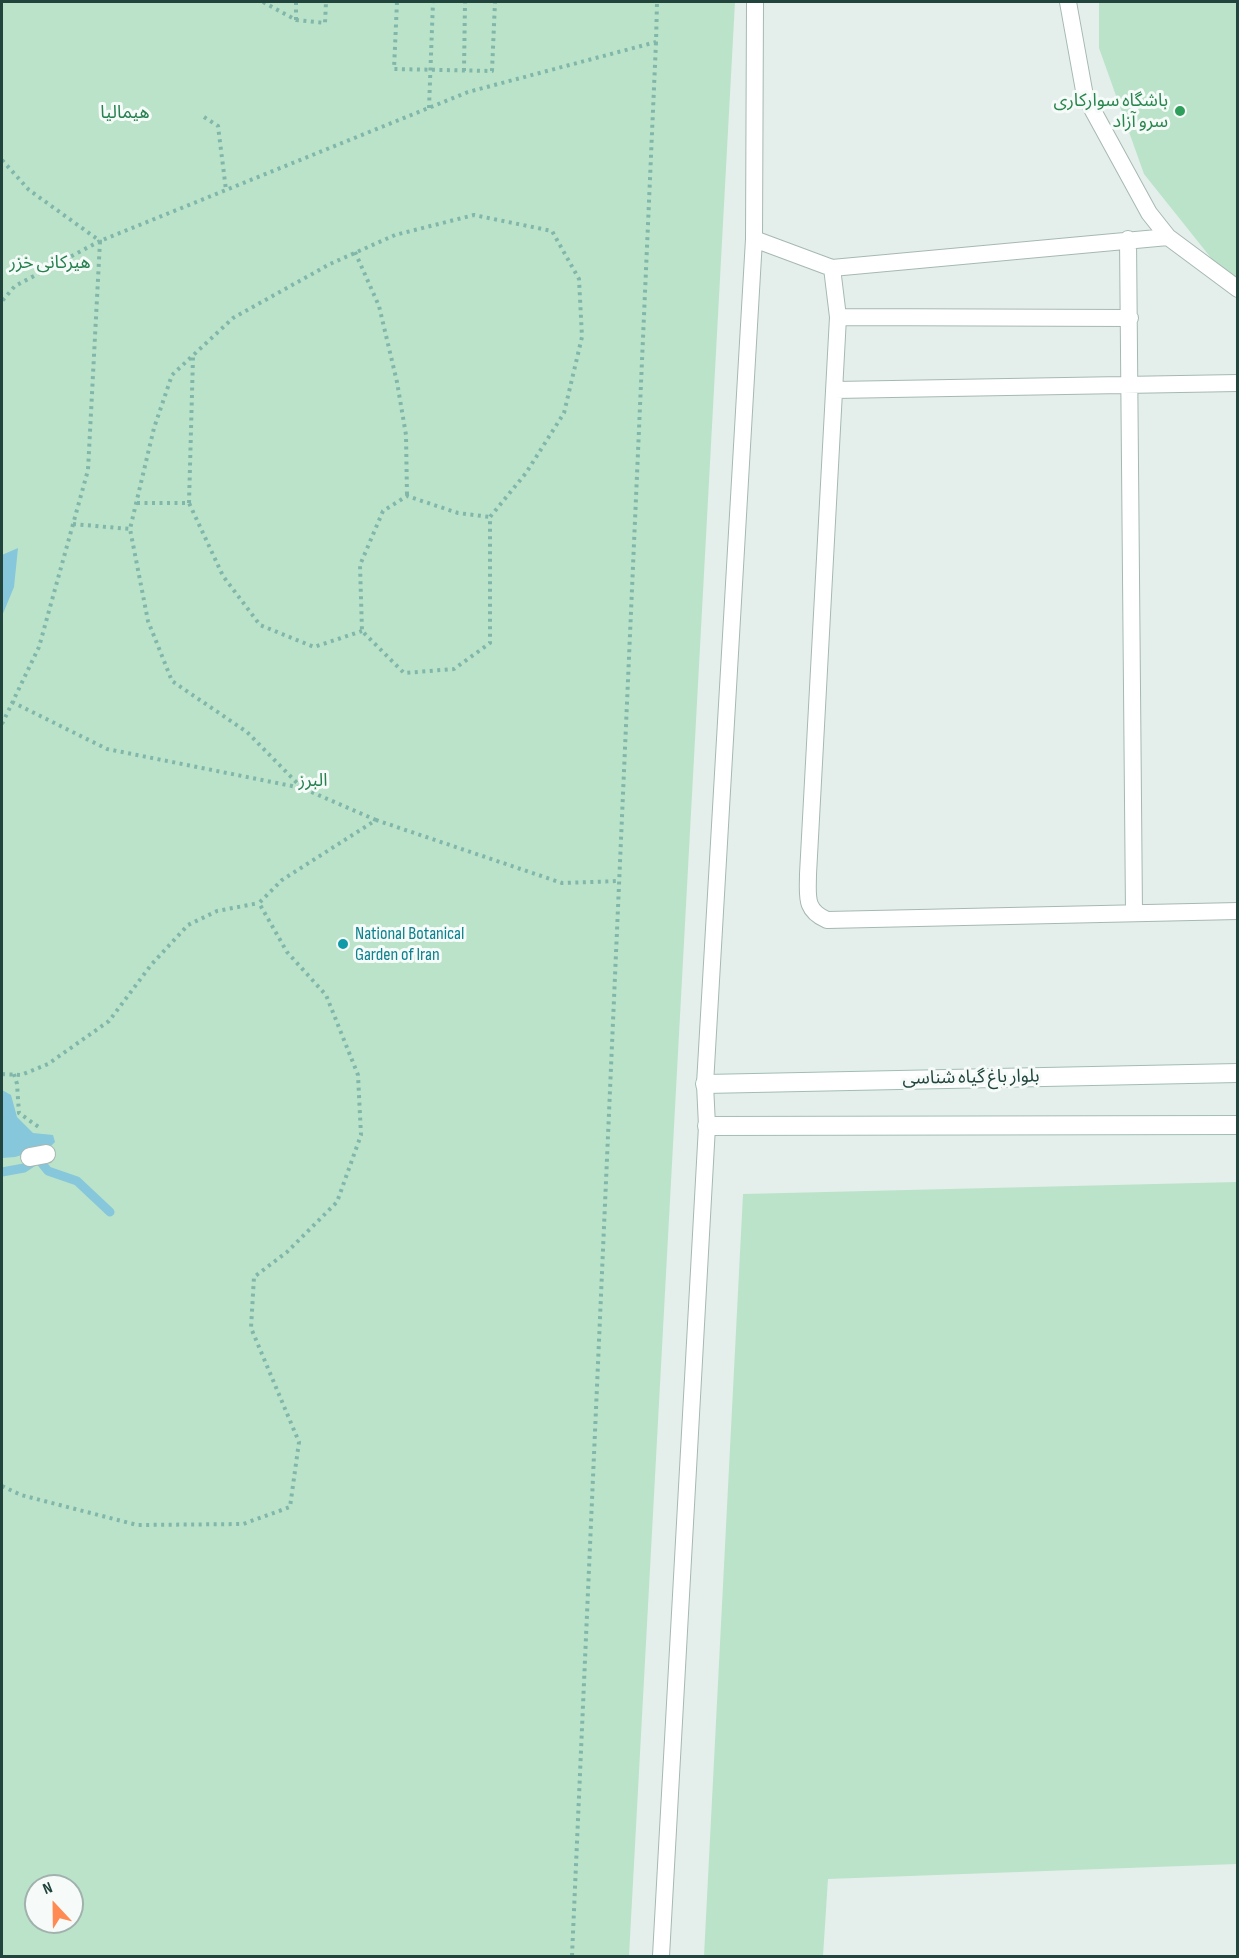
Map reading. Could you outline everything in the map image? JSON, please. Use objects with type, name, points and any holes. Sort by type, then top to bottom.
[{"type":"street","name":"بلوار باغ گیاه شناسی","points":[[705,1084],[1238,1073]]},
{"type":"street","points":[[708,1126],[1238,1125]]},
{"type":"lane","points":[[661,1956],[708,1126],[705,1084],[754,238],[755,2]]},
{"type":"lane","points":[[1068,2],[1085,96],[1149,213],[1168,237],[1238,289]]},
{"type":"lane","points":[[754,238],[832,268],[1168,237]]},
{"type":"lane","points":[[1128,239],[1134,913]]},
{"type":"lane","points":[[832,268],[838,316],[808,874],[810,907],[815,914],[826,920],[1238,911]]},
{"type":"lane","points":[[838,316],[1130,318]]},
{"type":"lane","points":[[835,390],[1131,387],[1238,383]]},
{"type":"path","points":[[263,2],[296,21],[325,23],[326,2]]},
{"type":"path","points":[[296,2],[296,21]]},
{"type":"path","points":[[397,2],[394,69],[430,71],[492,71],[495,2]]},
{"type":"path","points":[[429,108],[433,2]]},
{"type":"path","points":[[464,71],[465,2]]},
{"type":"path","points":[[572,1956],[657,2]]},
{"type":"path","points":[[2,301],[15,286],[100,241],[468,92],[656,42]]},
{"type":"path","points":[[204,117],[218,126],[226,190]]},
{"type":"path","points":[[2,160],[29,190],[100,241]]},
{"type":"path","points":[[302,788],[247,732],[172,681],[148,621],[130,529],[154,428],[172,375],[233,318],[355,252],[395,235],[474,215],[552,231],[579,279],[582,337],[564,413],[526,473],[490,517],[490,643],[454,669],[404,673],[362,631],[360,565],[383,511],[407,496]]},
{"type":"path","points":[[2,724],[39,647],[88,470],[100,241]]},
{"type":"path","points":[[355,252],[379,306],[398,382],[406,435],[407,496]]},
{"type":"path","points":[[193,356],[189,503],[223,576],[260,625],[314,647],[362,631]]},
{"type":"path","points":[[407,496],[458,513],[490,517]]},
{"type":"path","points":[[137,503],[189,503]]},
{"type":"path","points":[[73,524],[130,529]]},
{"type":"path","points":[[12,702],[107,749],[302,788],[376,820],[562,883],[619,881]]},
{"type":"path","points":[[2,1074],[14,1074],[48,1064],[109,1021],[151,965],[188,926],[217,911],[259,903],[282,880],[376,820]]},
{"type":"path","points":[[2,1486],[21,1495],[137,1525],[243,1524],[290,1507],[299,1442],[250,1328],[254,1277],[287,1252],[338,1202],[361,1135],[361,1125],[358,1075],[326,995],[286,952],[259,903]]},
{"type":"path","points":[[14,1074],[19,1113],[32,1124],[44,1129]]},
{"type":"green space","name":"National Botanical Garden of Iran","points":[[2,2],[735,2],[629,1956],[2,1956]]},
{"type":"green space","name":"باشگاه سوارکاری سرو آزاد","points":[[1099,2],[1237,2],[1237,285],[1227,278],[1144,174],[1099,48]]},
{"type":"green space","points":[[1237,1182],[1237,1864],[828,1879],[823,1956],[704,1956],[743,1194]]},
{"type":"water","points":[[18,548],[14,587],[2,616],[2,555]]},
{"type":"water","points":[[2,1090],[11,1095],[17,1117],[33,1133],[53,1135],[55,1142],[51,1146],[15,1157],[2,1158]]},
{"type":"waterway","points":[[35,1155],[48,1171],[77,1181],[110,1212]]},
{"type":"waterway","points":[[2,1172],[24,1168],[36,1160]]},
{"type":"place","name":"باشگاه سوارکاری سرو آزاد","points":[[1180,111]]},
{"type":"place","name":"National Botanical Garden of Iran","points":[[343,944]]},
{"type":"park label","name":"هیمالیا","points":[[125,113]]},
{"type":"park label","name":"هیرکانی خزر","points":[[50,263]]},
{"type":"park label","name":"البرز","points":[[313,781]]}]
